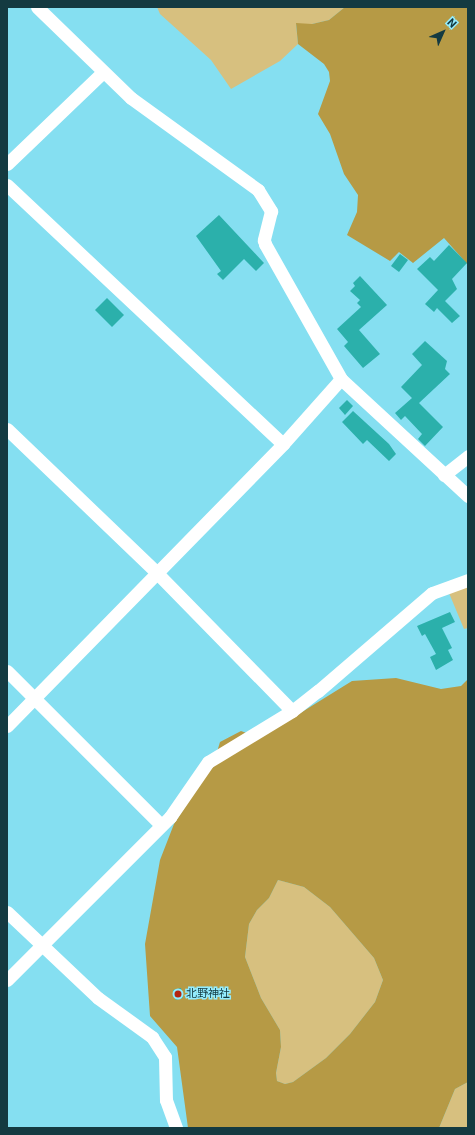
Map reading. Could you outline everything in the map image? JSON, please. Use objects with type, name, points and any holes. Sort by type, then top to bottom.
[{"type":"street","points":[[36,7],[131,98],[258,190],[272,211],[264,240],[341,379],[468,496]]},
{"type":"street","points":[[7,164],[103,72]]},
{"type":"street","points":[[7,185],[282,444]]},
{"type":"street","points":[[7,726],[282,444],[341,379]]},
{"type":"street","points":[[7,429],[156,572],[292,711]]},
{"type":"street","points":[[444,475],[468,456]]},
{"type":"street","points":[[7,980],[161,824],[170,817],[208,762],[292,711],[432,593],[468,580]]},
{"type":"street","points":[[7,671],[161,824]]},
{"type":"street","points":[[7,912],[98,998],[152,1038],[165,1057],[166,1100],[176,1128]]},
{"type":"shaded area","points":[[157,7],[345,7],[329,20],[312,24],[296,24],[298,44],[280,61],[231,89],[211,60],[160,14]]},
{"type":"shaded area","points":[[345,7],[468,7],[468,265],[444,238],[413,263],[399,252],[390,261],[347,235],[357,212],[358,195],[344,174],[330,134],[318,114],[330,81],[329,72],[324,64],[298,44],[296,23],[312,24],[329,20]]},
{"type":"shaded area","points":[[468,585],[468,628],[464,629],[449,593]]},
{"type":"shaded area","points":[[396,678],[441,689],[461,686],[468,679],[468,1082],[455,1089],[439,1128],[188,1128],[177,1047],[150,1016],[145,944],[160,860],[174,824],[214,762],[220,742],[241,731],[260,738],[352,681]],"holes":[[[278,880],[304,887],[330,907],[374,958],[383,980],[375,1002],[350,1034],[326,1058],[293,1082],[285,1084],[277,1081],[276,1073],[281,1047],[280,1030],[261,998],[245,957],[249,924],[257,910],[269,898]]]},
{"type":"shaded area","points":[[278,880],[304,887],[330,907],[374,958],[383,980],[375,1002],[350,1034],[326,1058],[293,1082],[285,1084],[277,1081],[276,1073],[281,1047],[280,1030],[261,998],[245,957],[249,924],[257,910],[269,898]]},
{"type":"shaded area","points":[[468,1082],[468,1128],[439,1128],[455,1089]]},
{"type":"building","points":[[219,215],[264,263],[256,271],[244,259],[223,280],[217,274],[221,271],[196,236]]},
{"type":"building","points":[[449,245],[467,263],[452,279],[457,289],[445,301],[460,316],[452,323],[437,308],[434,312],[425,304],[438,290],[417,269],[430,257],[434,261]]},
{"type":"building","points":[[400,254],[408,260],[399,272],[391,266]]},
{"type":"building","points":[[360,276],[387,305],[359,330],[380,354],[363,368],[344,346],[348,342],[337,329],[361,307],[357,303],[360,300],[350,291],[355,286],[353,283]]},
{"type":"building","points":[[107,298],[124,315],[112,327],[95,310]]},
{"type":"building","points":[[425,341],[447,361],[445,369],[450,374],[419,403],[443,427],[425,446],[418,439],[422,434],[405,416],[401,420],[395,413],[412,398],[401,387],[422,365],[412,354]]},
{"type":"building","points":[[347,400],[353,406],[345,415],[339,408]]},
{"type":"building","points":[[353,411],[389,444],[396,454],[389,461],[367,440],[363,444],[342,422]]},
{"type":"building","points":[[450,612],[455,622],[442,628],[452,648],[448,650],[453,660],[436,670],[430,657],[436,654],[425,634],[422,636],[417,626]]},
{"type":"building","name":"北野神社","points":[[181,988],[183,998],[176,1000],[173,990]]},
{"type":"place","name":"北野神社","points":[[178,994]]}]
